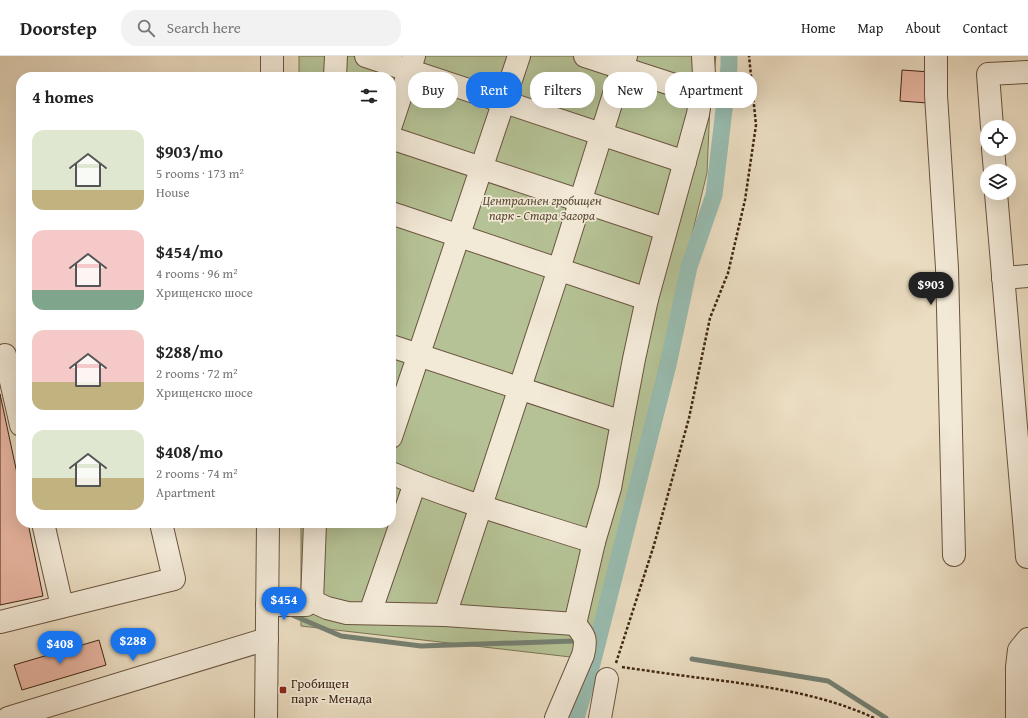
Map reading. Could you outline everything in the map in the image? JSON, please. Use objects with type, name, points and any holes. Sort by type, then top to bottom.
[{"type":"street","points":[[272,56],[272,72]]},
{"type":"street","points":[[335,72],[336,56]]},
{"type":"street","points":[[366,56],[412,63],[466,86]]},
{"type":"street","points":[[514,72],[519,56]]},
{"type":"street","points":[[585,56],[624,62],[665,79]]},
{"type":"street","points":[[704,56],[704,72]]},
{"type":"street","points":[[936,56],[936,95],[947,268],[954,555]]},
{"type":"street","points":[[445,615],[518,388],[559,269],[624,62]]},
{"type":"street","points":[[396,110],[412,63]]},
{"type":"street","points":[[991,120],[988,74],[1028,72]]},
{"type":"street","points":[[396,422],[502,108]]},
{"type":"street","points":[[522,108],[685,162]]},
{"type":"street","points":[[575,624],[594,542],[610,488],[634,359],[647,300],[698,108]]},
{"type":"street","points":[[396,140],[665,229]]},
{"type":"street","points":[[997,200],[1003,278],[1020,396],[1027,547]]},
{"type":"street","points":[[396,215],[647,300]]},
{"type":"street","points":[[1003,278],[1028,276]]},
{"type":"street","points":[[396,348],[622,422]]},
{"type":"street","points":[[9,354],[16,395]]},
{"type":"street","points":[[396,474],[415,483],[481,506],[594,542]]},
{"type":"street","points":[[370,613],[415,483]]},
{"type":"street","points":[[44,528],[62,606]]},
{"type":"street","points":[[0,622],[174,579],[162,528]]},
{"type":"street","points":[[266,718],[268,528]]},
{"type":"street","points":[[312,601],[315,528]]},
{"type":"street","points":[[312,601],[327,608],[347,612],[445,615],[575,624],[584,635],[586,644],[583,655],[556,718]]},
{"type":"street","points":[[267,604],[306,605],[312,601]]},
{"type":"street","points":[[8,718],[267,639]]},
{"type":"street","points":[[1017,718],[1017,667],[1019,650],[1028,639]]},
{"type":"street","points":[[600,718],[611,673]]},
{"type":"path","points":[[611,673],[654,545],[688,418],[710,318],[728,273],[745,200],[756,125],[749,56]]},
{"type":"path","points":[[611,673],[620,667],[777,688],[809,695],[835,703],[874,718]]},
{"type":"green space","name":"Централнен гробищен парк - Стара Загора","points":[[299,56],[716,56],[714,72],[665,72],[665,108],[710,108],[707,173],[588,659],[301,626],[301,528],[396,528],[396,72],[299,72]]},
{"type":"building","points":[[902,70],[930,72],[928,103],[900,101]]},
{"type":"building","points":[[0,394],[16,469],[16,528],[29,528],[43,596],[0,605]]},
{"type":"building","points":[[99,640],[106,665],[22,690],[14,665]]},
{"type":"waterway","points":[[576,718],[592,664],[668,365],[689,267],[714,195],[729,56]]},
{"type":"waterway","points":[[290,614],[341,636],[421,646],[574,641]]},
{"type":"waterway","points":[[692,659],[828,681],[886,718]]},
{"type":"place","name":"Гробищен парк - Менада","points":[[283,690]]}]
